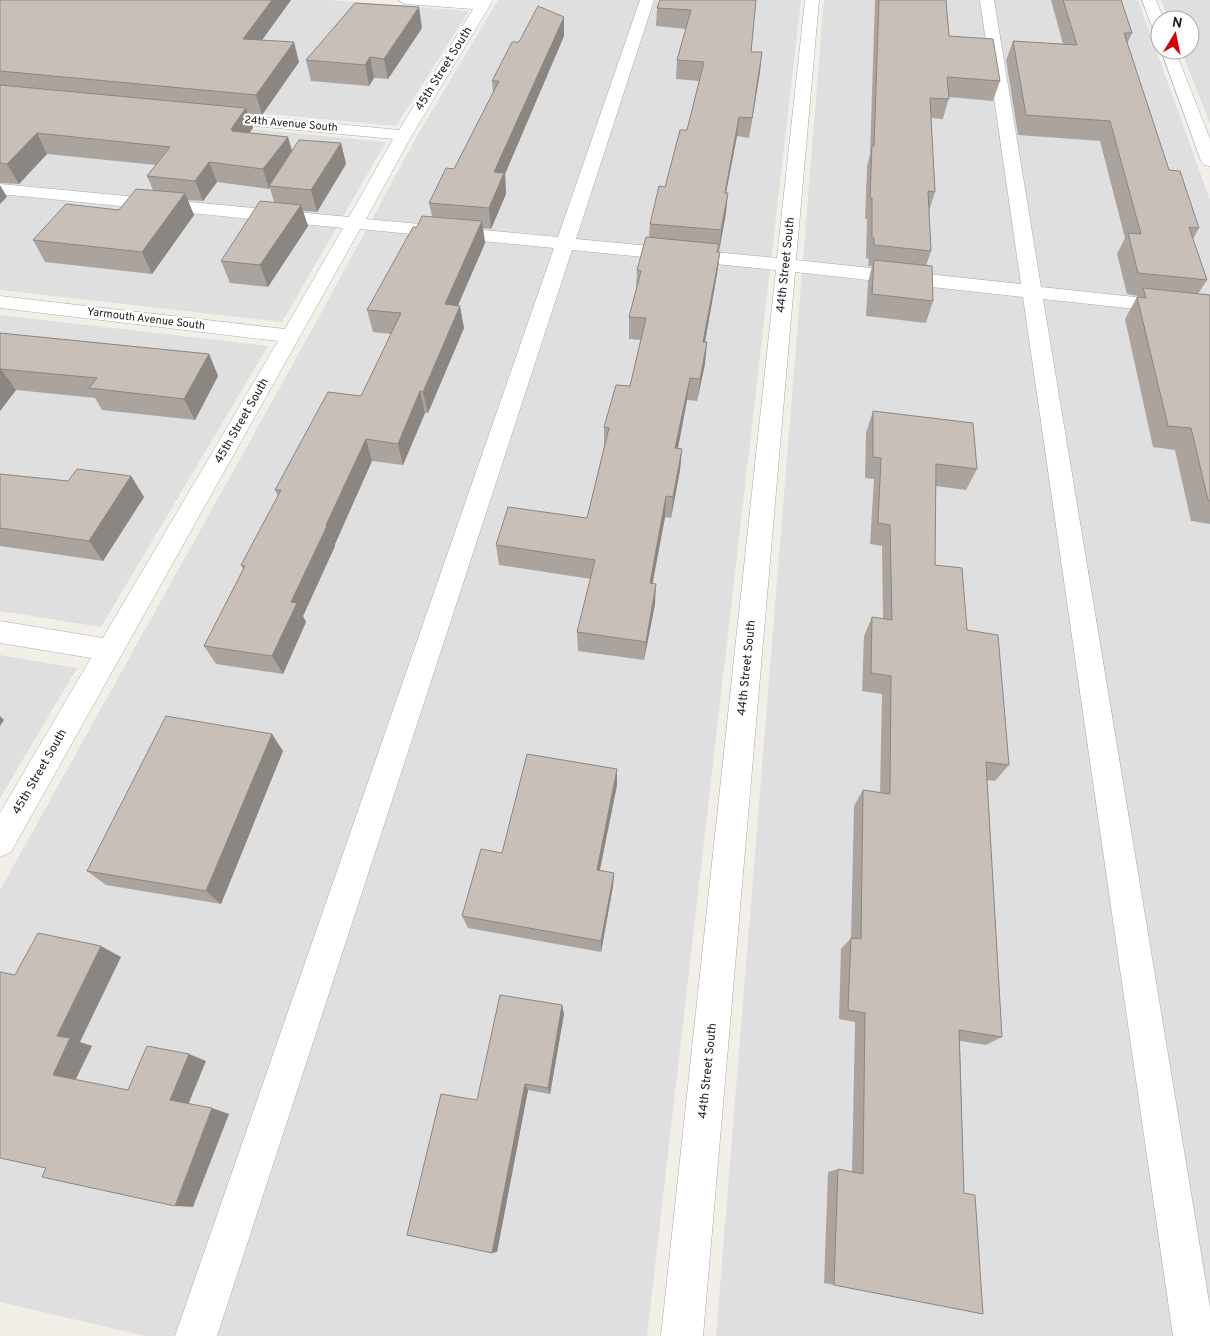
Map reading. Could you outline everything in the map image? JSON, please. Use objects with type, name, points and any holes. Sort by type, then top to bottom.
[{"type":"street","points":[[405,0],[485,3]]},
{"type":"street","points":[[196,1336],[647,0]]},
{"type":"street","name":"44th Street South","points":[[682,1336],[812,0]]},
{"type":"street","points":[[987,0],[1194,1336]]},
{"type":"street","name":"45th Street South","points":[[0,842],[292,336],[404,135],[485,3]]},
{"type":"street","points":[[1172,60],[1210,161]]},
{"type":"street","name":"24th Avenue South","points":[[197,116],[404,135]]},
{"type":"street","points":[[0,189],[786,266],[1210,311]]},
{"type":"street","name":"Yarmouth Avenue South","points":[[0,302],[292,336]]},
{"type":"street","points":[[0,632],[110,650]]},
{"type":"shaded area","points":[[0,0],[329,0],[469,11],[396,126],[0,89]]},
{"type":"shaded area","points":[[498,0],[801,0],[647,1336],[145,1336],[0,1302],[0,890],[314,326],[417,136]]},
{"type":"shaded area","points":[[824,0],[1138,0],[1150,33],[1150,60],[1160,60],[1210,200],[1210,1336],[716,1336]]},
{"type":"shaded area","points":[[1161,0],[1210,0],[1210,124],[1185,60],[1200,60],[1200,10],[1165,10]]},
{"type":"shaded area","points":[[0,105],[386,142],[282,322],[0,290]]},
{"type":"shaded area","points":[[0,315],[268,346],[101,627],[0,611]]},
{"type":"shaded area","points":[[0,655],[77,668],[0,798]]},
{"type":"building","points":[[0,0],[272,0],[243,39],[294,42],[256,95],[0,71]]},
{"type":"building","points":[[660,0],[756,0],[751,52],[762,52],[752,118],[739,117],[725,193],[728,193],[721,230],[650,224],[659,186],[665,187],[680,130],[687,130],[704,62],[677,60],[691,10],[657,8]]},
{"type":"building","points":[[879,0],[946,0],[949,36],[993,39],[1000,81],[947,77],[949,99],[930,98],[935,192],[928,191],[931,251],[874,245],[874,238],[872,238],[872,198],[870,198],[872,145],[874,146]]},
{"type":"building","points":[[1063,0],[1121,0],[1132,33],[1124,33],[1169,170],[1180,171],[1199,228],[1189,227],[1207,280],[1138,273],[1128,233],[1141,234],[1110,121],[1026,115],[1013,41],[1077,45]]},
{"type":"building","points":[[355,3],[419,7],[384,59],[370,57],[365,65],[306,60]]},
{"type":"building","points":[[538,6],[564,17],[494,172],[504,173],[489,208],[429,203],[446,168],[454,169],[499,81],[492,81],[512,42],[519,42]]},
{"type":"building","points":[[0,85],[246,108],[231,129],[233,129],[232,131],[288,137],[263,169],[209,162],[195,181],[147,176],[170,147],[37,133],[7,164],[0,163]]},
{"type":"building","points":[[299,140],[341,143],[311,190],[269,186]]},
{"type":"building","points":[[136,189],[185,193],[142,252],[33,240],[66,204],[119,210]]},
{"type":"building","points":[[260,201],[301,205],[260,265],[221,261]]},
{"type":"building","points":[[422,216],[482,221],[445,304],[460,306],[423,392],[420,391],[398,444],[366,439],[291,602],[297,603],[272,656],[204,646],[245,566],[241,565],[281,490],[275,490],[328,392],[361,396],[401,313],[367,310],[413,227],[417,227]]},
{"type":"building","points":[[646,237],[719,244],[717,252],[720,252],[703,342],[707,342],[700,379],[690,378],[675,448],[682,449],[673,497],[666,496],[650,583],[656,584],[646,642],[577,632],[595,560],[496,545],[508,507],[587,518],[609,428],[604,427],[616,385],[630,386],[646,318],[629,317],[641,271],[637,270]]},
{"type":"building","points":[[874,260],[932,266],[933,301],[872,294]]},
{"type":"building","points":[[1143,288],[1210,295],[1210,501],[1208,500],[1191,428],[1168,426],[1137,297],[1146,298]]},
{"type":"building","points":[[0,333],[209,354],[184,399],[89,388],[97,378],[0,369]]},
{"type":"building","points":[[873,411],[973,423],[977,469],[936,464],[935,565],[962,568],[967,630],[998,635],[1009,765],[986,762],[1002,1037],[959,1030],[964,1193],[975,1195],[983,1314],[834,1285],[838,1169],[863,1174],[865,1013],[848,1010],[851,938],[861,939],[863,790],[890,794],[891,676],[871,673],[872,617],[892,620],[890,525],[878,523],[881,458],[873,457]]},
{"type":"building","points":[[77,469],[131,476],[89,541],[0,528],[0,474],[68,481]]},
{"type":"building","points":[[166,716],[272,734],[206,891],[87,871]]},
{"type":"building","points":[[527,754],[617,769],[597,870],[614,873],[601,941],[462,916],[481,849],[502,853]]},
{"type":"building","points":[[38,933],[101,946],[57,1036],[70,1038],[53,1075],[128,1090],[147,1046],[189,1054],[170,1100],[212,1108],[175,1206],[42,1177],[46,1168],[0,1158],[0,972],[15,975]]},
{"type":"building","points":[[500,995],[562,1005],[548,1088],[525,1084],[492,1253],[407,1235],[441,1094],[477,1100]]}]
